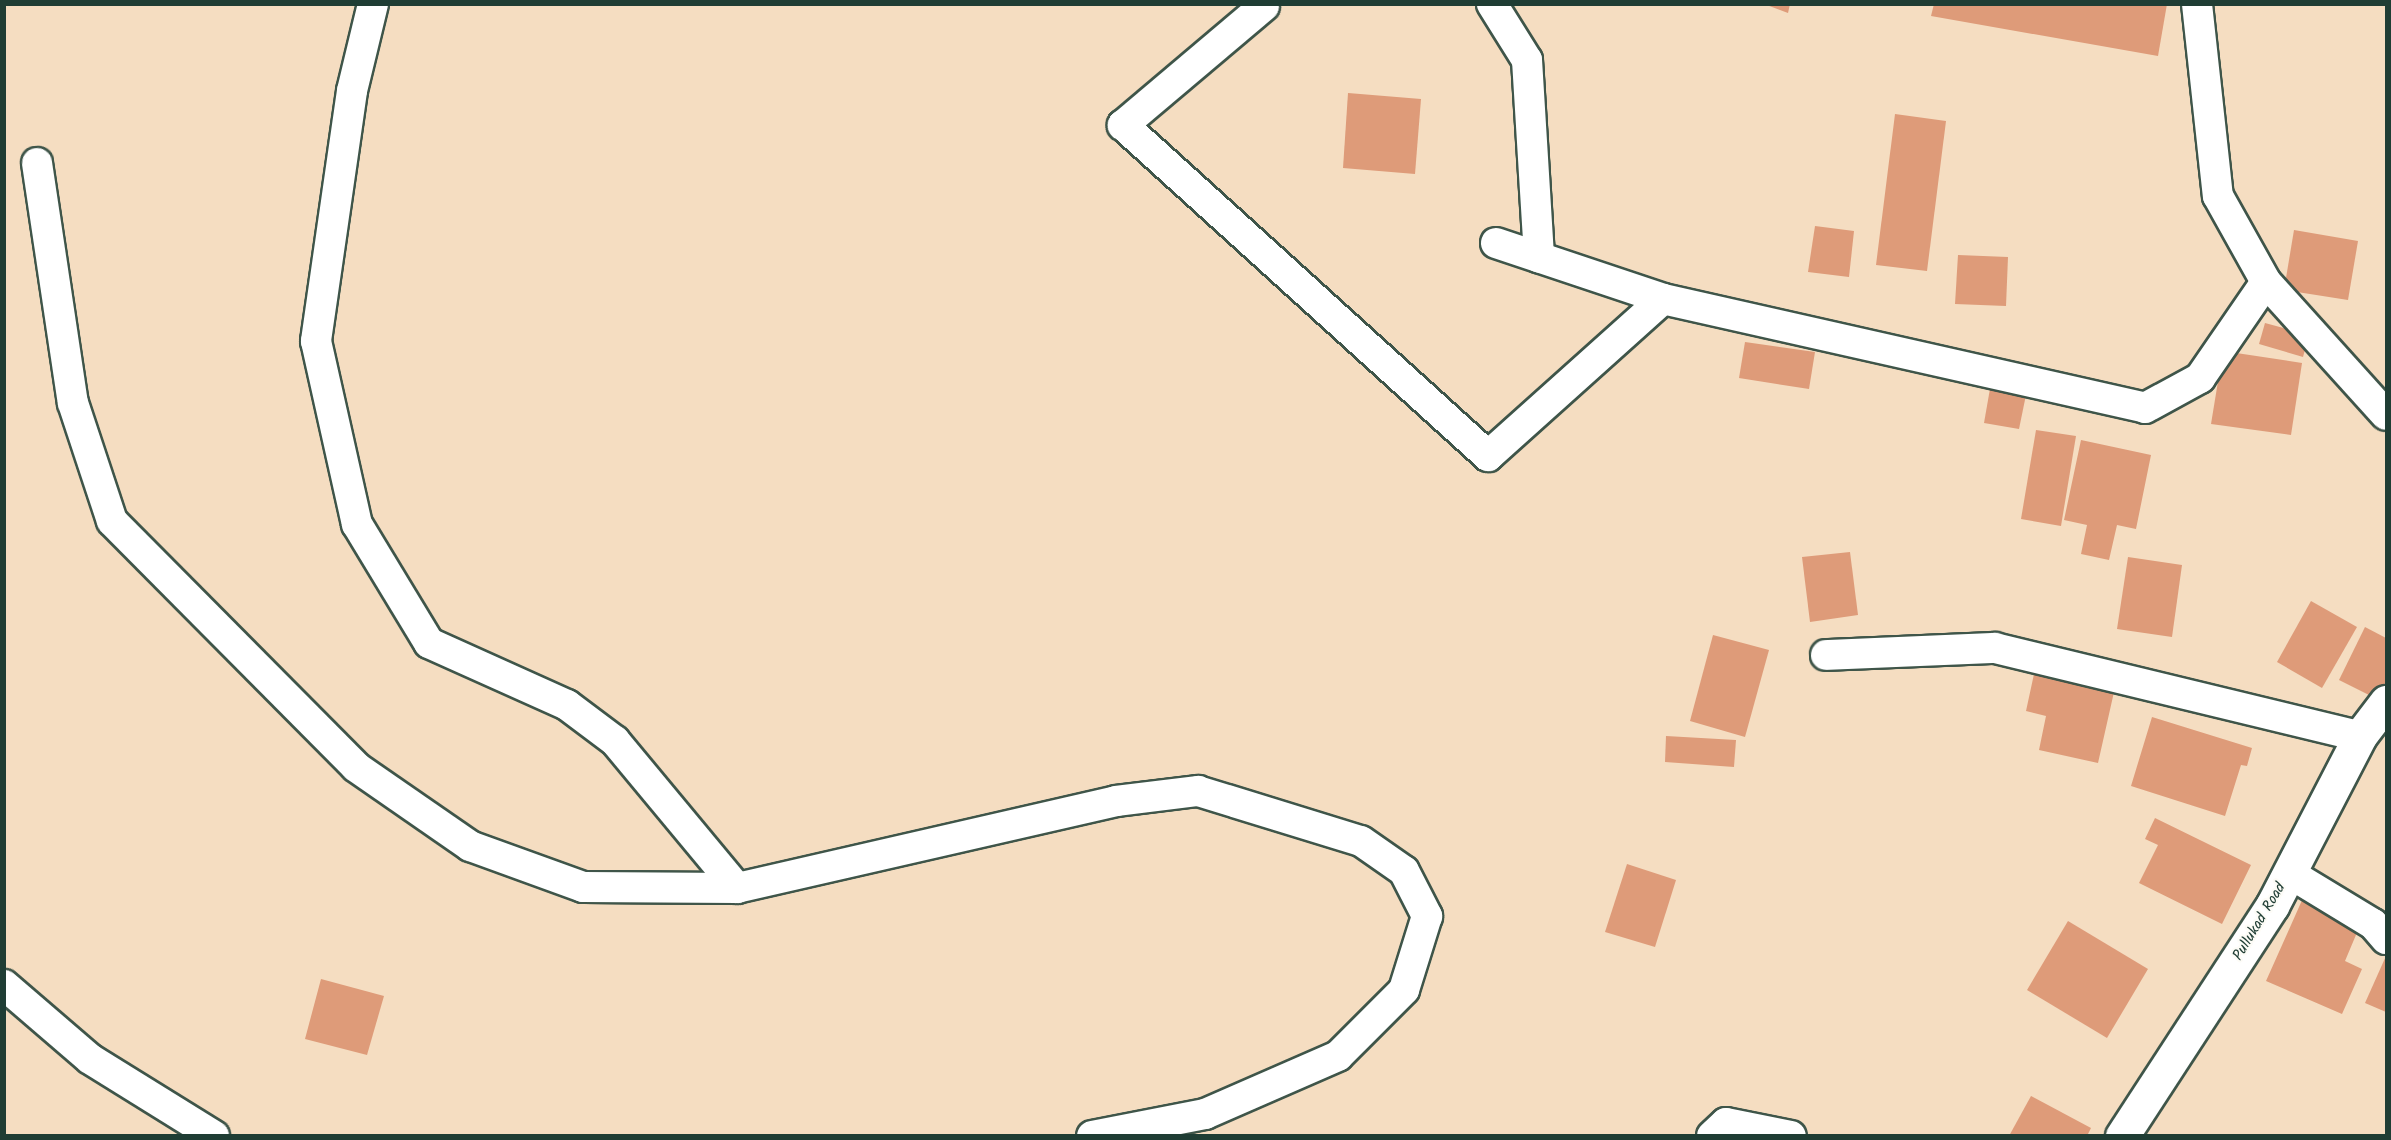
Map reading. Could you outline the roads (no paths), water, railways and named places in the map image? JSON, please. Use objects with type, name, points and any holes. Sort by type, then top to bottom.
[{"type":"street","points":[[373,4],[352,91],[316,341],[357,524],[429,643],[567,705],[615,741],[737,888]]},
{"type":"street","points":[[1492,4],[1527,60],[1539,258]]},
{"type":"street","points":[[2197,4],[2218,196],[2266,282],[2386,415]]},
{"type":"street","points":[[1264,6],[1123,125],[1488,456],[1663,299]]},
{"type":"street","points":[[37,163],[73,403],[112,520],[356,767],[470,846],[583,887],[737,888],[1116,801],[1198,791],[1361,841],[1404,871],[1427,916],[1404,990],[1338,1056],[1205,1114],[1092,1136]]},
{"type":"street","points":[[1496,243],[1663,299],[2145,408],[2200,378],[2266,282]]},
{"type":"street","points":[[1826,655],[1995,648],[2360,736]]},
{"type":"street","name":"Pullukad Road","points":[[2122,1136],[2289,873],[2360,736],[2386,702]]},
{"type":"street","points":[[2289,873],[2373,924],[2386,939]]},
{"type":"street","points":[[4,985],[90,1059],[214,1136]]},
{"type":"street","points":[[1712,1136],[1726,1123],[1791,1136]]}]
